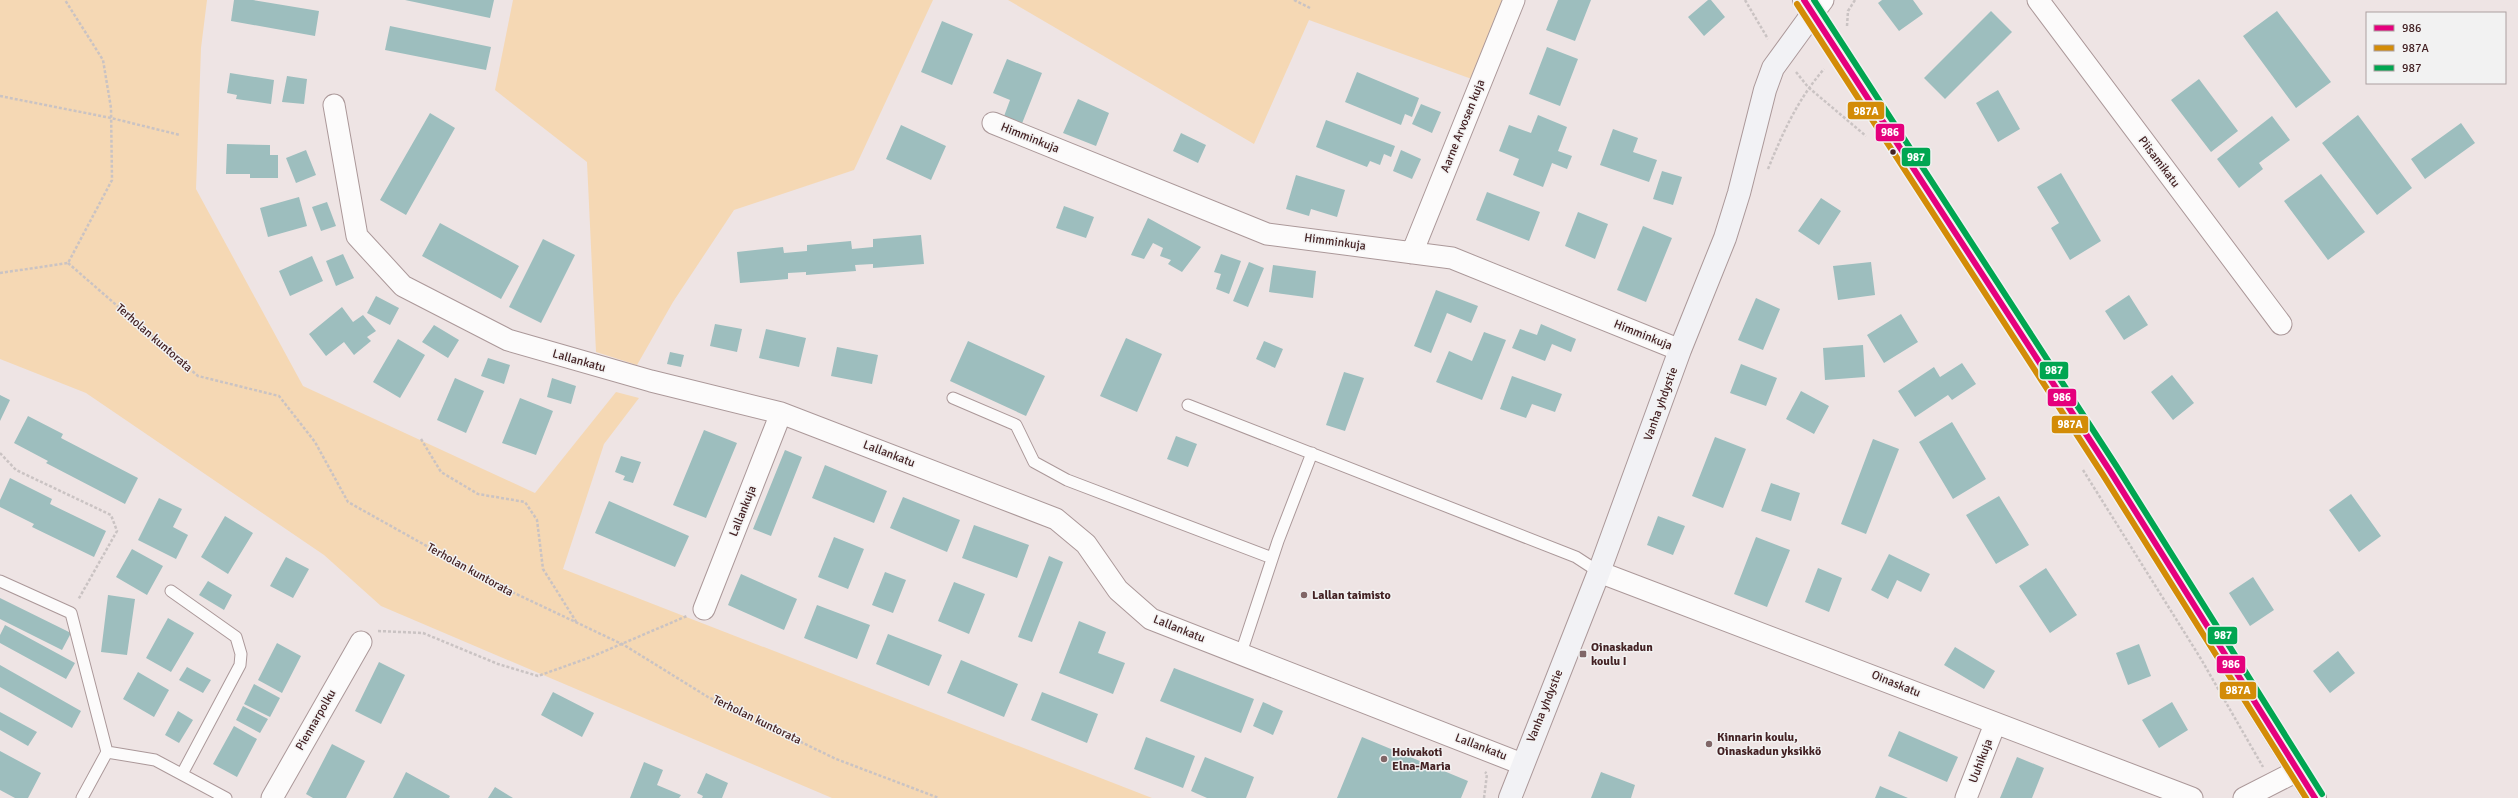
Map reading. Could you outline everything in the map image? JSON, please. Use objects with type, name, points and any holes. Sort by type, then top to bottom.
[{"type":"street","name":"Aarne Arvosen kuja","points":[[1412,253],[1514,0]]},
{"type":"street","name":"Piisamikatu","points":[[2038,0],[2281,324]]},
{"type":"street","name":"Vanha yhdystie","points":[[1510,798],[1522,764],[1599,572],[1680,350],[1725,238],[1737,201],[1764,90],[1773,68],[1782,56],[1813,4]]},
{"type":"street","points":[[1813,4],[2110,471],[2314,798]]},
{"type":"street","name":"Lallankatu","points":[[334,106],[357,236],[403,286],[508,340],[651,382],[782,413],[1056,519],[1086,544],[1118,590],[1151,619],[1522,764]]},
{"type":"street","name":"Himminkuja","points":[[993,123],[1267,234],[1452,258],[1680,350]]},
{"type":"street","name":"Lallankuja","points":[[704,609],[782,413]]},
{"type":"street","name":"Oinaskatu","points":[[1599,572],[2192,798]]},
{"type":"street","name":"Piennarpolku","points":[[272,798],[360,642]]},
{"type":"street","name":"Uuhikuja","points":[[1966,798],[1995,724]]},
{"type":"street","points":[[2244,798],[2273,785],[2297,770]]},
{"type":"lane","points":[[953,398],[1016,425],[1034,462],[1067,480],[1272,558]]},
{"type":"lane","points":[[1188,405],[1576,557],[1599,572]]},
{"type":"lane","points":[[1241,653],[1272,558],[1312,453]]},
{"type":"lane","points":[[0,581],[70,613],[107,752],[82,798]]},
{"type":"lane","points":[[171,591],[236,637],[241,654],[240,665],[182,774]]},
{"type":"lane","points":[[107,752],[155,760],[226,798]]},
{"type":"path","points":[[0,273],[68,263],[112,180],[111,118],[103,60],[65,0]]},
{"type":"path","points":[[1294,0],[1310,8]]},
{"type":"path","points":[[1745,0],[1764,35],[1808,87],[1868,139]]},
{"type":"path","points":[[0,96],[111,118],[180,135]]},
{"type":"path","name":"Terholan kuntorata","points":[[68,263],[198,376],[279,396],[315,442],[348,502],[491,582],[622,644],[716,700],[836,759],[939,798]]},
{"type":"path","points":[[421,439],[441,472],[478,494],[525,502],[537,520],[543,569],[577,624]]},
{"type":"path","points":[[0,453],[16,470],[111,515],[117,531],[70,613]]},
{"type":"path","points":[[2082,468],[2201,659],[2273,785]]},
{"type":"path","points":[[360,642],[380,630],[423,633],[498,664],[538,676],[622,644],[704,609]]},
{"type":"path","points":[[1482,768],[1487,774],[1484,797],[1491,798]]},
{"type":"shaded area","points":[[0,0],[207,0],[201,48],[196,189],[303,386],[535,493],[616,392],[639,398],[604,444],[563,569],[1152,798],[832,798],[381,606],[324,555],[86,393],[0,359]]},
{"type":"shaded area","points":[[513,0],[933,0],[854,170],[734,210],[673,302],[637,365],[596,352],[587,162],[495,90]]},
{"type":"shaded area","points":[[1008,0],[1514,0],[1480,82],[1309,20],[1254,144]]},
{"type":"building","points":[[234,0],[253,0],[319,11],[315,36],[231,21]]},
{"type":"building","points":[[405,0],[494,0],[490,18]]},
{"type":"building","points":[[1558,0],[1591,0],[1575,41],[1546,30]]},
{"type":"building","points":[[1708,0],[1711,0],[1725,17],[1704,36],[1688,17]]},
{"type":"building","points":[[1882,0],[1913,0],[1923,14],[1899,31],[1878,3]]},
{"type":"building","points":[[1991,11],[2012,32],[1945,99],[1924,78]]},
{"type":"building","points":[[2277,11],[2331,82],[2296,108],[2243,36]]},
{"type":"building","points":[[942,21],[973,34],[952,85],[921,72]]},
{"type":"building","points":[[390,26],[491,47],[486,70],[385,50]]},
{"type":"building","points":[[1547,47],[1578,59],[1560,106],[1529,94]]},
{"type":"building","points":[[1007,59],[1042,73],[1021,126],[1003,119],[1010,100],[993,93]]},
{"type":"building","points":[[1357,72],[1419,98],[1412,117],[1405,114],[1401,125],[1345,102]]},
{"type":"building","points":[[230,73],[274,80],[271,104],[236,99],[237,95],[227,93]]},
{"type":"building","points":[[287,76],[307,79],[304,104],[282,102]]},
{"type":"building","points":[[2199,79],[2238,131],[2211,152],[2171,100]]},
{"type":"building","points":[[1998,90],[2020,129],[1998,142],[1976,103]]},
{"type":"building","points":[[1078,99],[1109,113],[1096,146],[1063,133]]},
{"type":"building","points":[[1421,104],[1441,112],[1432,133],[1412,124]]},
{"type":"building","points":[[430,113],[455,128],[406,215],[380,200]]},
{"type":"building","points":[[1538,115],[1567,127],[1558,151],[1572,156],[1567,169],[1552,163],[1543,187],[1513,175],[1519,159],[1499,151],[1509,125],[1531,133]]},
{"type":"building","points":[[2358,115],[2412,188],[2377,215],[2322,143]]},
{"type":"building","points":[[2272,116],[2290,140],[2259,163],[2263,169],[2239,188],[2217,159]]},
{"type":"building","points":[[1326,120],[1395,146],[1391,157],[1384,154],[1380,165],[1370,161],[1367,167],[1316,147]]},
{"type":"building","points":[[2461,123],[2475,143],[2425,179],[2411,159]]},
{"type":"building","points":[[901,125],[946,146],[931,180],[886,159]]},
{"type":"building","points":[[1613,129],[1638,138],[1633,152],[1657,160],[1649,182],[1600,165]]},
{"type":"building","points":[[1181,133],[1206,145],[1198,163],[1173,151]]},
{"type":"building","points":[[227,144],[270,145],[270,155],[278,155],[278,178],[250,178],[250,174],[226,174]]},
{"type":"building","points":[[306,150],[316,175],[296,183],[286,158]]},
{"type":"building","points":[[1401,150],[1421,159],[1412,179],[1393,171]]},
{"type":"building","points":[[1662,171],[1682,177],[1673,205],[1653,199]]},
{"type":"building","points":[[2061,173],[2101,241],[2070,260],[2051,228],[2059,223],[2037,187]]},
{"type":"building","points":[[2321,174],[2365,232],[2328,260],[2284,201]]},
{"type":"building","points":[[1296,175],[1345,190],[1337,217],[1311,209],[1309,216],[1286,209]]},
{"type":"building","points":[[1487,192],[1540,212],[1529,241],[1476,220]]},
{"type":"building","points":[[299,197],[307,226],[268,237],[260,208]]},
{"type":"building","points":[[1821,198],[1841,211],[1819,245],[1798,231]]},
{"type":"building","points":[[327,202],[336,226],[321,231],[312,207]]},
{"type":"building","points":[[1064,206],[1094,217],[1086,238],[1056,228]]},
{"type":"building","points":[[1578,212],[1608,224],[1595,259],[1565,246]]},
{"type":"building","points":[[1148,218],[1201,247],[1182,272],[1168,264],[1171,260],[1160,256],[1163,248],[1153,243],[1144,259],[1131,255]]},
{"type":"building","points":[[440,223],[519,266],[501,299],[422,256]]},
{"type":"building","points":[[1643,226],[1672,238],[1646,302],[1617,290]]},
{"type":"building","points":[[921,235],[924,264],[873,268],[873,264],[855,265],[856,271],[806,275],[806,272],[788,273],[788,279],[740,283],[737,252],[783,247],[784,253],[807,251],[807,245],[851,241],[852,249],[873,247],[873,239]]},
{"type":"building","points":[[543,239],[575,255],[541,323],[509,307]]},
{"type":"building","points":[[343,254],[354,278],[336,286],[326,261]]},
{"type":"building","points":[[1221,254],[1241,261],[1229,294],[1216,289],[1221,274],[1214,272]]},
{"type":"building","points":[[312,256],[323,281],[290,296],[279,271]]},
{"type":"building","points":[[1249,262],[1264,268],[1248,307],[1233,301]]},
{"type":"building","points":[[1871,262],[1875,295],[1838,300],[1833,266]]},
{"type":"building","points":[[1273,265],[1316,271],[1313,298],[1269,292]]},
{"type":"building","points":[[1436,290],[1478,306],[1471,323],[1447,313],[1431,353],[1414,346]]},
{"type":"building","points":[[2129,295],[2148,325],[2124,340],[2105,311]]},
{"type":"building","points":[[376,296],[399,308],[390,325],[367,313]]},
{"type":"building","points":[[1756,298],[1780,309],[1763,350],[1738,340]]},
{"type":"building","points":[[342,307],[353,322],[363,315],[376,331],[367,337],[371,341],[354,355],[344,342],[326,356],[309,334]]},
{"type":"building","points":[[1901,314],[1918,342],[1884,363],[1867,335]]},
{"type":"building","points":[[715,324],[742,329],[737,352],[710,346]]},
{"type":"building","points":[[1541,324],[1576,339],[1571,352],[1552,344],[1545,361],[1512,348],[1520,329],[1537,335]]},
{"type":"building","points":[[434,325],[459,340],[448,358],[422,342]]},
{"type":"building","points":[[766,329],[806,338],[799,367],[759,358]]},
{"type":"building","points":[[1484,332],[1506,340],[1482,400],[1436,382],[1449,351],[1472,361]]},
{"type":"building","points":[[1126,338],[1162,354],[1137,412],[1100,396]]},
{"type":"building","points":[[398,339],[425,355],[400,398],[373,382]]},
{"type":"building","points":[[968,341],[1045,376],[1026,416],[950,381]]},
{"type":"building","points":[[1264,341],[1283,349],[1275,368],[1256,359]]},
{"type":"building","points":[[1863,345],[1865,377],[1825,380],[1823,348]]},
{"type":"building","points":[[837,347],[878,355],[872,384],[831,376]]},
{"type":"building","points":[[670,352],[684,355],[681,367],[667,364]]},
{"type":"building","points":[[488,358],[510,365],[504,384],[481,376]]},
{"type":"building","points":[[1962,363],[1976,384],[1952,400],[1948,395],[1915,417],[1898,391],[1934,367],[1940,377]]},
{"type":"building","points":[[1741,364],[1777,378],[1766,406],[1730,393]]},
{"type":"building","points":[[1344,372],[1364,378],[1345,431],[1326,425]]},
{"type":"building","points":[[2172,375],[2194,403],[2173,420],[2151,392]]},
{"type":"building","points":[[1512,376],[1562,394],[1555,412],[1532,404],[1526,418],[1500,409]]},
{"type":"building","points":[[455,378],[484,391],[466,433],[437,420]]},
{"type":"building","points":[[552,378],[576,386],[571,404],[547,397]]},
{"type":"building","points":[[1801,391],[1829,406],[1814,434],[1786,419]]},
{"type":"building","points":[[0,395],[10,400],[0,421]]},
{"type":"building","points":[[520,398],[553,411],[536,455],[502,443]]},
{"type":"building","points":[[28,416],[63,434],[61,438],[138,478],[125,504],[46,463],[48,461],[14,443]]},
{"type":"building","points":[[1952,422],[1986,479],[1953,499],[1919,442]]},
{"type":"building","points":[[704,430],[737,443],[706,518],[673,505]]},
{"type":"building","points":[[1176,436],[1197,444],[1188,467],[1167,459]]},
{"type":"building","points":[[1715,437],[1746,449],[1723,508],[1692,496]]},
{"type":"building","points":[[1873,439],[1899,449],[1866,534],[1841,524]]},
{"type":"building","points":[[785,450],[802,457],[771,536],[753,529]]},
{"type":"building","points":[[621,456],[641,462],[633,483],[623,480],[625,476],[615,472]]},
{"type":"building","points":[[825,465],[887,491],[874,523],[812,498]]},
{"type":"building","points":[[10,478],[52,499],[50,504],[106,531],[94,557],[32,527],[34,524],[0,507],[0,500]]},
{"type":"building","points":[[1771,483],[1800,493],[1791,521],[1761,511]]},
{"type":"building","points":[[2351,494],[2381,536],[2359,552],[2329,510]]},
{"type":"building","points":[[1999,496],[2029,545],[1996,564],[1966,515]]},
{"type":"building","points":[[903,497],[960,520],[947,552],[890,528]]},
{"type":"building","points":[[159,498],[182,509],[173,527],[188,535],[176,559],[138,540]]},
{"type":"building","points":[[609,501],[689,536],[675,567],[595,533]]},
{"type":"building","points":[[225,516],[253,533],[228,574],[201,557]]},
{"type":"building","points":[[1658,516],[1685,526],[1673,555],[1647,545]]},
{"type":"building","points":[[974,525],[1029,545],[1017,578],[962,558]]},
{"type":"building","points":[[834,537],[864,549],[848,589],[818,577]]},
{"type":"building","points":[[1756,537],[1790,550],[1767,607],[1734,594]]},
{"type":"building","points":[[132,549],[163,566],[147,595],[116,577]]},
{"type":"building","points":[[1889,554],[1930,574],[1921,592],[1897,580],[1888,599],[1871,590]]},
{"type":"building","points":[[1049,556],[1063,562],[1032,642],[1018,637]]},
{"type":"building","points":[[286,557],[309,569],[293,598],[270,586]]},
{"type":"building","points":[[1818,568],[1842,578],[1829,612],[1805,602]]},
{"type":"building","points":[[2046,568],[2077,615],[2050,633],[2019,586]]},
{"type":"building","points":[[885,572],[906,580],[893,613],[872,605]]},
{"type":"building","points":[[741,574],[797,599],[784,630],[728,605]]},
{"type":"building","points":[[2253,577],[2274,610],[2250,626],[2229,593]]},
{"type":"building","points":[[208,581],[232,595],[224,610],[199,595]]},
{"type":"building","points":[[954,582],[985,594],[969,634],[938,621]]},
{"type":"building","points":[[108,595],[135,599],[127,655],[101,652]]},
{"type":"building","points":[[0,598],[71,633],[62,650],[0,619]]},
{"type":"building","points":[[817,605],[870,625],[857,659],[804,638]]},
{"type":"building","points":[[168,618],[194,633],[171,672],[146,658]]},
{"type":"building","points":[[1079,621],[1106,632],[1098,653],[1125,663],[1113,694],[1059,673]]},
{"type":"building","points":[[5,625],[75,663],[66,679],[0,643],[0,635]]},
{"type":"building","points":[[888,634],[942,655],[929,686],[876,664]]},
{"type":"building","points":[[277,643],[301,656],[282,693],[258,680]]},
{"type":"building","points":[[2139,644],[2151,676],[2128,685],[2116,653]]},
{"type":"building","points":[[1955,647],[1995,671],[1984,689],[1944,665]]},
{"type":"building","points":[[2338,651],[2355,673],[2330,693],[2313,671]]},
{"type":"building","points":[[961,660],[1018,684],[1004,717],[947,693]]},
{"type":"building","points":[[379,662],[405,675],[381,724],[355,711]]},
{"type":"building","points":[[0,665],[81,711],[72,728],[0,687]]},
{"type":"building","points":[[187,667],[211,680],[203,693],[179,680]]},
{"type":"building","points":[[1174,668],[1254,699],[1241,733],[1160,701]]},
{"type":"building","points":[[138,672],[169,690],[154,717],[123,699]]},
{"type":"building","points":[[254,684],[280,698],[270,717],[244,704]]},
{"type":"building","points":[[553,692],[594,713],[582,737],[541,715]]},
{"type":"building","points":[[1042,692],[1098,714],[1087,743],[1031,720]]},
{"type":"building","points":[[1263,702],[1283,711],[1273,735],[1253,726]]},
{"type":"building","points":[[2172,702],[2188,730],[2159,748],[2142,720]]},
{"type":"building","points":[[243,706],[268,719],[260,733],[236,720]]},
{"type":"building","points":[[178,711],[193,720],[179,743],[165,735]]},
{"type":"building","points":[[0,712],[37,732],[28,746],[0,730]]},
{"type":"building","points":[[234,726],[257,739],[237,777],[213,764]]},
{"type":"building","points":[[1899,731],[1958,757],[1947,782],[1888,756]]},
{"type":"building","points":[[1146,737],[1195,756],[1183,788],[1134,769]]},
{"type":"building","name":"Hoivakoti Elna-Maria","points":[[1362,737],[1468,781],[1461,798],[1337,798]]},
{"type":"building","points":[[332,744],[365,761],[346,798],[313,798],[306,794]]},
{"type":"building","points":[[0,751],[41,773],[28,798],[15,798],[0,790]]},
{"type":"building","points":[[1205,757],[1254,777],[1246,798],[1207,798],[1191,791]]},
{"type":"building","points":[[2017,757],[2044,768],[2032,798],[2000,798]]},
{"type":"building","points":[[644,762],[663,770],[657,785],[681,795],[679,798],[630,798]]},
{"type":"building","points":[[406,772],[450,796],[449,798],[393,798]]},
{"type":"building","points":[[1601,772],[1635,785],[1631,798],[1591,798]]},
{"type":"building","points":[[706,773],[728,783],[722,798],[702,798],[703,796],[697,793]]},
{"type":"building","points":[[1880,786],[1908,798],[1875,798]]},
{"type":"building","points":[[495,787],[513,798],[488,798]]},
{"type":"transit line","name":"986","points":[[1804,0],[2110,471],[2315,798]]},
{"type":"transit line","name":"987","points":[[1814,0],[2117,467],[2322,794]]},
{"type":"transit line","name":"987A","points":[[1797,4],[2103,475],[2306,798]]},
{"type":"place","name":"Lallan taimisto","points":[[1304,595]]},
{"type":"place","name":"Oinaskadun koulu I","points":[[1583,654]]},
{"type":"place","name":"Kinnarin koulu, Oinaskadun yksikkö","points":[[1709,744]]},
{"type":"place","name":"Hoivakoti Elna-Maria","points":[[1384,759]]}]
